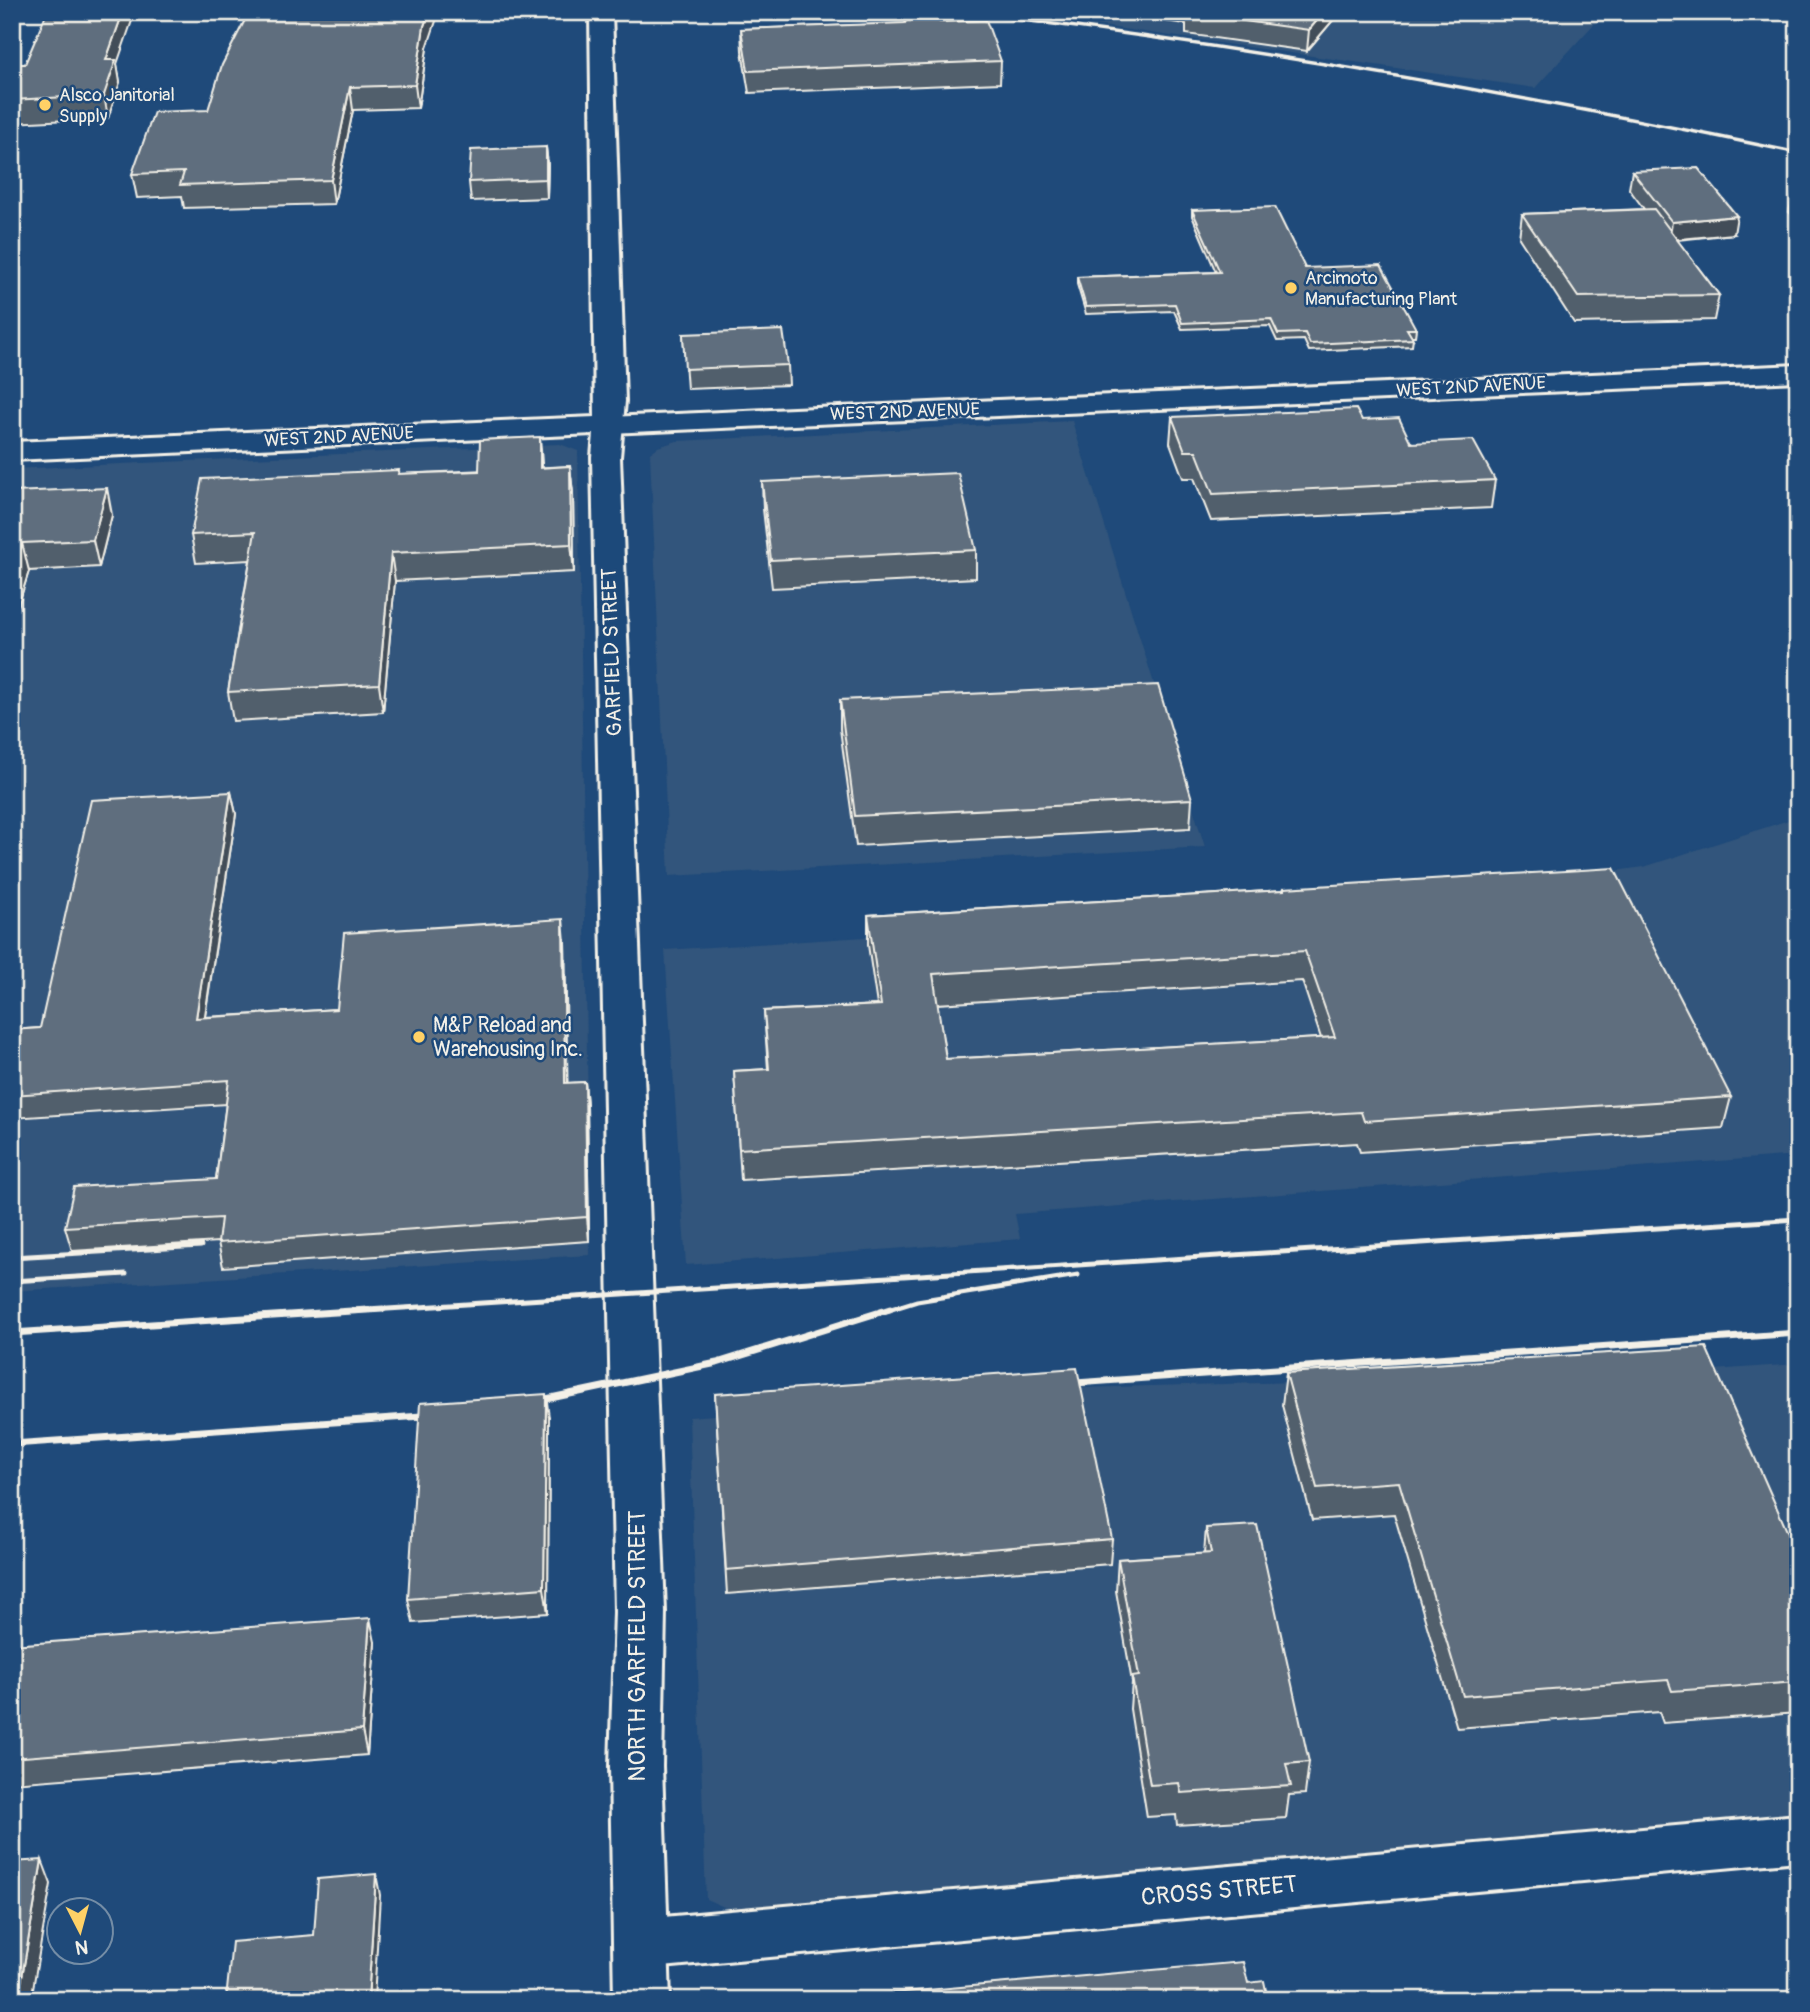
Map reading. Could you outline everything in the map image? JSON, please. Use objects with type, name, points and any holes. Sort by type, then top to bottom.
[{"type":"street","name":"GARFIELD STREET","points":[[601,12],[611,387],[607,507],[633,1293]]},
{"type":"street","name":"WEST 2ND AVENUE","points":[[12,451],[1798,373]]},
{"type":"street","name":"NORTH GARFIELD STREET","points":[[633,1293],[640,1612],[636,1766],[642,2000]]},
{"type":"street","name":"CROSS STREET","points":[[641,1944],[1798,1838]]},
{"type":"shaded area","points":[[1005,12],[1605,12],[1535,88]]},
{"type":"shaded area","points":[[1072,421],[1205,847],[669,876],[650,453],[658,447],[677,441]]},
{"type":"shaded area","points":[[560,444],[578,451],[590,1255],[12,1291],[12,469]]},
{"type":"shaded area","points":[[1798,817],[1798,1155],[1015,1214],[1020,1239],[686,1265],[665,950],[1371,904],[1644,867]]},
{"type":"shaded area","points":[[1798,1364],[1798,1812],[733,1911],[706,1899],[689,1417],[1078,1388],[1699,1371]]},
{"type":"building","points":[[47,12],[123,12],[106,60],[116,60],[104,95],[12,100],[12,64],[25,64]]},
{"type":"building","points":[[249,12],[429,12],[424,26],[415,85],[350,87],[331,180],[180,185],[184,172],[132,174],[154,112],[208,110],[222,65]]},
{"type":"building","points":[[910,12],[943,12],[940,22],[986,20],[1001,61],[748,71],[741,29],[905,23]]},
{"type":"building","points":[[1188,12],[1324,12],[1309,30]]},
{"type":"building","points":[[546,147],[546,179],[469,182],[471,150]]},
{"type":"building","points":[[1698,168],[1737,216],[1672,222],[1632,171]]},
{"type":"building","name":"Arcimoto Manufacturing Plant","points":[[1275,207],[1305,268],[1381,265],[1416,329],[1407,329],[1413,339],[1310,344],[1305,333],[1278,334],[1271,319],[1182,323],[1175,304],[1086,307],[1077,277],[1220,272],[1192,210]]},
{"type":"building","points":[[1654,209],[1719,295],[1578,297],[1522,214]]},
{"type":"building","points":[[783,330],[788,365],[685,369],[683,334]]},
{"type":"building","points":[[1356,409],[1362,420],[1399,418],[1411,443],[1473,440],[1495,480],[1213,494],[1196,451],[1185,451],[1172,417]]},
{"type":"building","points":[[540,437],[540,468],[570,466],[571,544],[391,553],[379,684],[228,692],[255,532],[191,535],[202,479],[399,470],[398,474],[479,471],[480,440]]},
{"type":"building","points":[[958,473],[976,550],[771,560],[762,482]]},
{"type":"building","points":[[107,488],[93,540],[22,543],[12,576],[12,492]]},
{"type":"building","points":[[1158,685],[1192,799],[855,816],[840,700]]},
{"type":"building","name":"M&P Reload and Warehousing Inc.","points":[[231,792],[196,1018],[337,1009],[344,933],[563,919],[565,1083],[585,1082],[587,1217],[218,1243],[221,1218],[65,1227],[74,1187],[216,1179],[229,1080],[12,1095],[12,1030],[40,1028],[91,800]]},
{"type":"building","points":[[1614,868],[1731,1097],[1364,1121],[1361,1112],[739,1149],[734,1071],[769,1069],[764,1011],[881,1005],[868,915]],"holes":[[[1305,951],[1335,1037],[946,1059],[933,974]]]},
{"type":"building","points":[[1706,1347],[1798,1556],[1798,1682],[1672,1691],[1668,1680],[1463,1696],[1399,1482],[1317,1488],[1286,1373]]},
{"type":"building","points":[[1077,1368],[1112,1539],[726,1570],[715,1394]]},
{"type":"building","points":[[546,1394],[544,1588],[408,1599],[420,1403]]},
{"type":"building","points":[[1257,1525],[1309,1762],[1286,1764],[1291,1786],[1181,1793],[1179,1783],[1150,1785],[1132,1677],[1139,1676],[1118,1559],[1211,1553],[1206,1528]]},
{"type":"building","points":[[370,1618],[362,1730],[12,1758],[12,1645]]},
{"type":"building","points":[[42,1860],[18,2000],[12,2000],[12,1862]]},
{"type":"building","points":[[376,1874],[368,2000],[226,2000],[232,1942],[314,1935],[318,1879]]},
{"type":"building","points":[[1243,1962],[1248,1983],[1264,1981],[1268,2000],[813,2000]]},
{"type":"railway","points":[[955,12],[1167,40],[1378,73],[1484,91],[1798,153]]},
{"type":"railway","points":[[356,1311],[1798,1219]]},
{"type":"railway","points":[[12,1257],[201,1246]]},
{"type":"railway","points":[[12,1281],[126,1274]]},
{"type":"railway","points":[[885,1311],[917,1301],[1078,1275]]},
{"type":"railway","points":[[12,1333],[383,1309]]},
{"type":"railway","points":[[527,1403],[717,1363],[890,1309]]},
{"type":"railway","points":[[1061,1384],[1798,1333]]},
{"type":"railway","points":[[12,1444],[437,1415]]},
{"type":"place","name":"Alsco Janitorial Supply","points":[[45,105]]},
{"type":"place","name":"Arcimoto Manufacturing Plant","points":[[1291,288]]},
{"type":"place","name":"M&P Reload and Warehousing Inc.","points":[[419,1037]]}]
